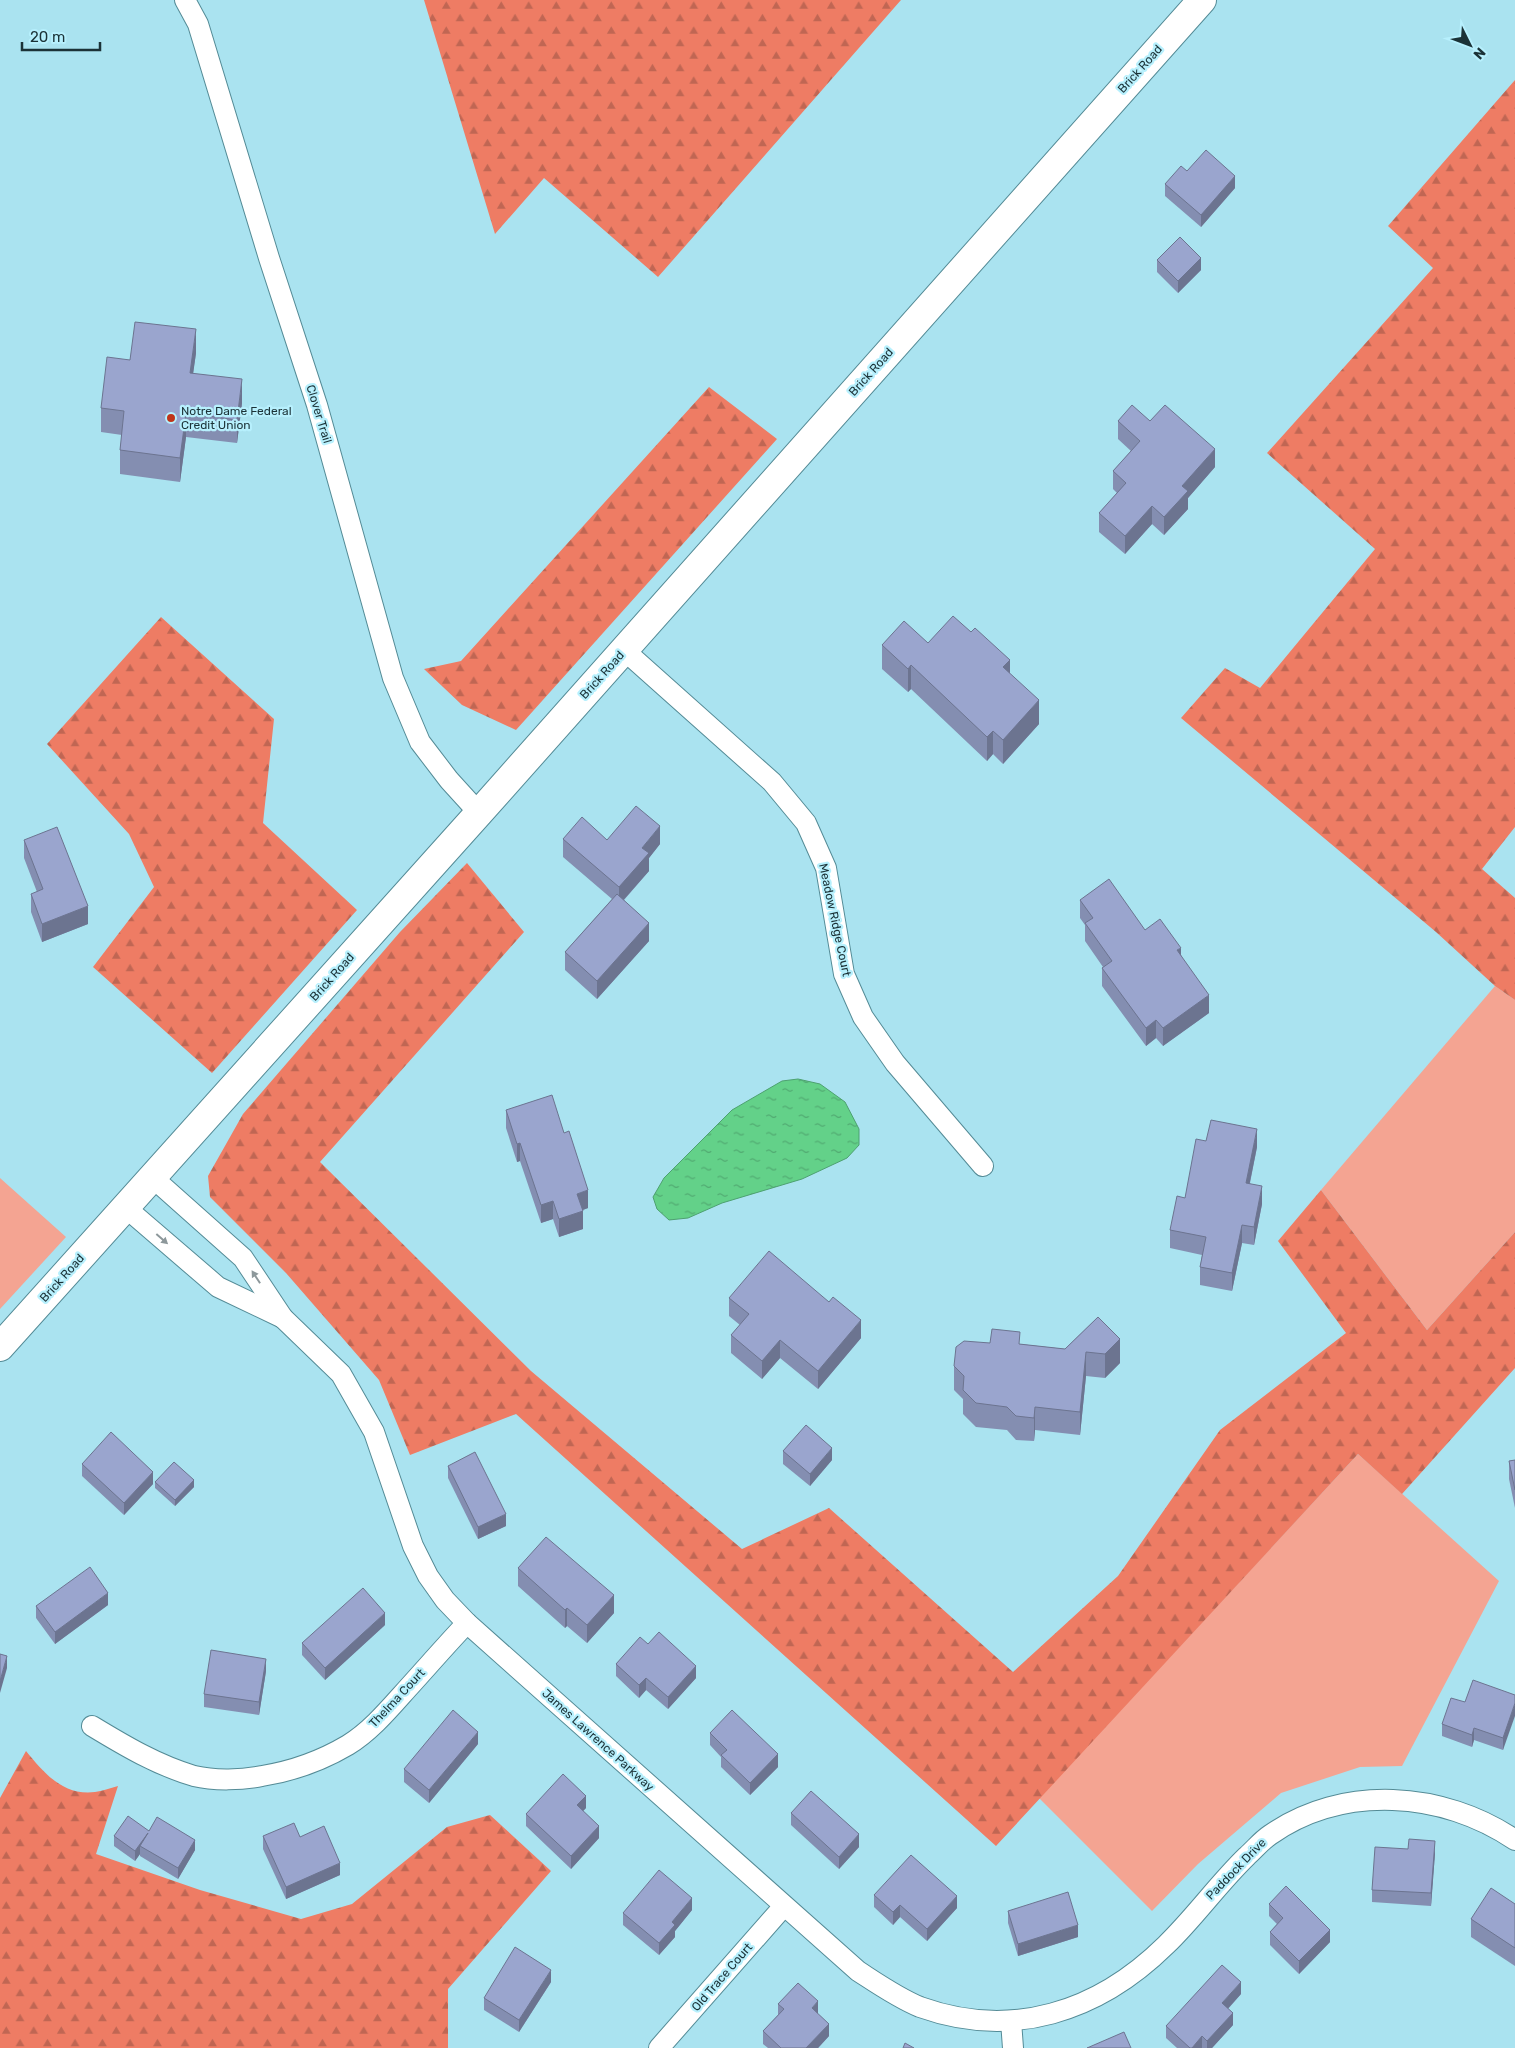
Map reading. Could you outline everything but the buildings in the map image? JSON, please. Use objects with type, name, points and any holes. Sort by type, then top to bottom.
[{"type":"street","name":"Clover Trail","points":[[185,0],[198,24],[269,258],[317,405],[394,678],[420,742],[449,780],[479,813]]},
{"type":"street","name":"Brick Road","points":[[0,1347],[479,813],[1202,0]]},
{"type":"street","name":"Meadow Ridge Court","points":[[624,650],[772,782],[806,823],[826,868],[844,974],[863,1017],[895,1063],[983,1166]]},
{"type":"street","name":"James Lawrence Parkway","points":[[152,1177],[243,1258],[283,1318],[341,1374],[374,1432],[413,1546],[428,1576],[445,1600],[467,1623],[858,1971],[888,1991],[920,2006],[952,2015],[984,2020],[1011,2021]]},
{"type":"street","name":"James Lawrence Parkway","points":[[125,1207],[218,1287],[283,1318]]},
{"type":"street","name":"Thelma Court","points":[[92,1726],[147,1758],[196,1776],[250,1778],[284,1773],[317,1761],[349,1744],[368,1730],[467,1623]]},
{"type":"street","name":"Paddock Drive","points":[[1011,2021],[1040,2018],[1072,2008],[1102,1993],[1136,1972],[1166,1945],[1209,1896],[1268,1836],[1292,1822],[1321,1809],[1349,1802],[1379,1799],[1411,1801],[1442,1806],[1471,1815],[1497,1828],[1515,1840]]},
{"type":"street","name":"Old Trace Court","points":[[659,2048],[784,1906]]},
{"type":"street","points":[[1011,2021],[1013,2048]]},
{"type":"shaded area","points":[[1495,986],[1515,1000],[1515,1232],[1427,1330],[1321,1190]]},
{"type":"shaded area","points":[[0,1178],[66,1237],[0,1309]]},
{"type":"shaded area","points":[[1358,1454],[1499,1581],[1402,1766],[1360,1767],[1281,1793],[1198,1864],[1152,1911],[1039,1798]]},
{"type":"green space","points":[[424,0],[901,0],[658,277],[544,178],[495,234]]},
{"type":"green space","points":[[1515,80],[1515,827],[1482,869],[1515,898],[1515,1000],[1495,986],[1436,932],[1181,718],[1225,668],[1260,688],[1375,549],[1267,453],[1433,268],[1388,226]]},
{"type":"green space","points":[[709,387],[777,439],[516,730],[462,705],[424,669],[461,661]]},
{"type":"green space","points":[[161,617],[274,719],[263,823],[357,910],[212,1073],[93,967],[154,887],[129,834],[47,744]]},
{"type":"green space","points":[[467,863],[524,932],[320,1162],[531,1371],[742,1549],[829,1508],[1013,1672],[1118,1576],[1220,1430],[1346,1333],[1278,1241],[1321,1190],[1427,1330],[1515,1232],[1515,1368],[1402,1494],[1358,1454],[996,1846],[516,1414],[410,1455],[379,1380],[286,1273],[210,1197],[208,1176],[243,1114],[400,932]]},
{"type":"green space","points":[[26,1751],[47,1775],[64,1787],[84,1792],[95,1792],[118,1786],[96,1854],[200,1890],[301,1919],[352,1904],[447,1827],[490,1815],[551,1871],[448,1989],[448,2048],[0,2048],[0,1798]]},
{"type":"water","points":[[798,1079],[820,1084],[845,1102],[859,1129],[859,1145],[847,1158],[802,1179],[722,1203],[688,1218],[669,1220],[657,1209],[653,1197],[664,1178],[732,1110],[782,1081]]},
{"type":"place","name":"Notre Dame Federal Credit Union","points":[[171,418]]}]
